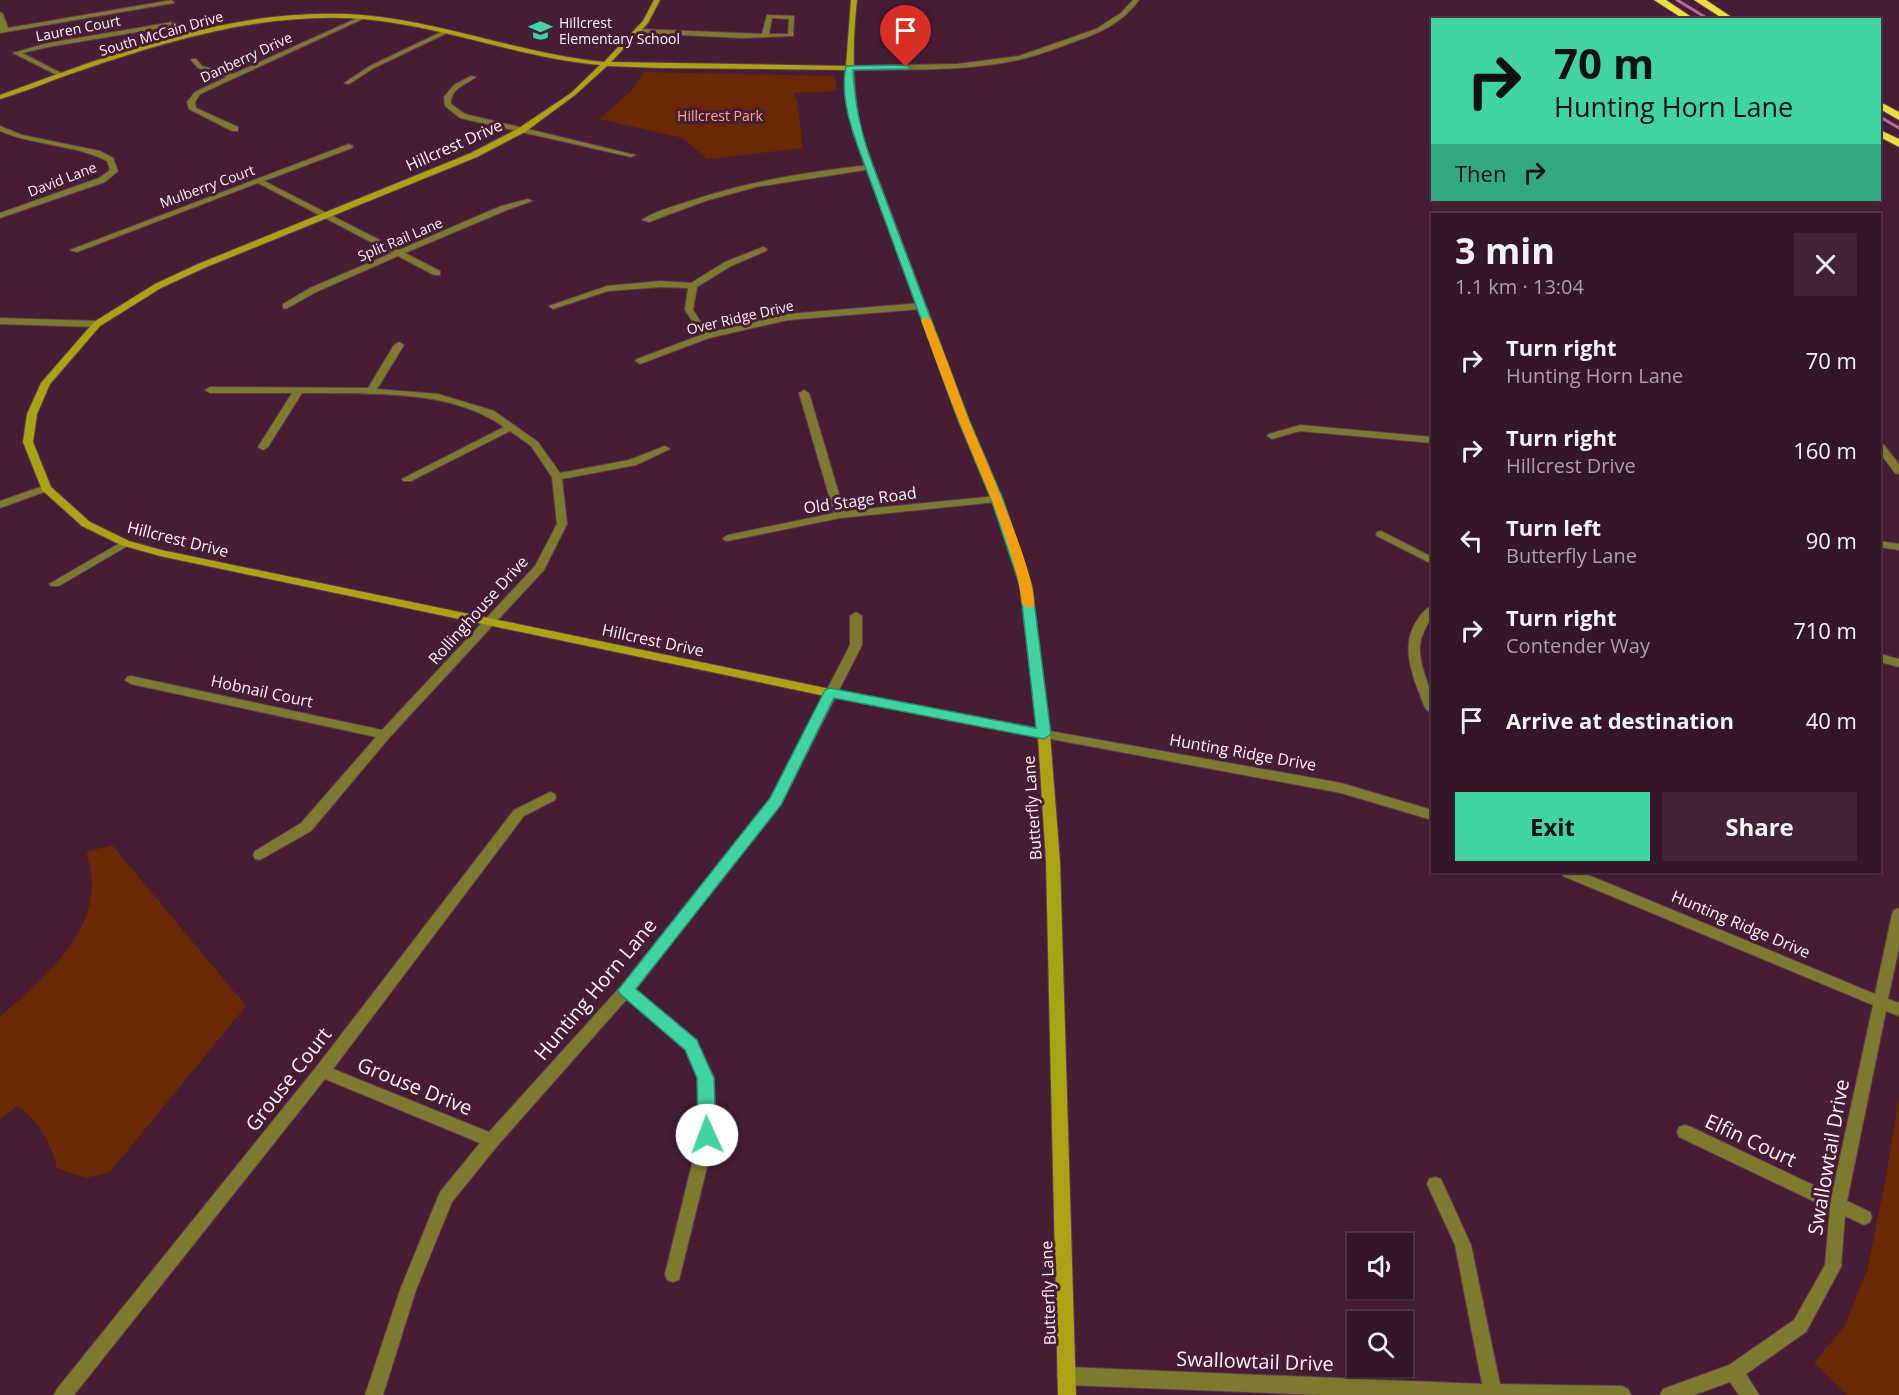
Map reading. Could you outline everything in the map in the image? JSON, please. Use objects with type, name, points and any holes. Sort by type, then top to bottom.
[{"type":"highway","points":[[1659,0],[1689,18]]},
{"type":"highway","points":[[1699,0],[1729,18]]},
{"type":"highway","points":[[1881,106],[1899,117]]},
{"type":"highway","points":[[1881,134],[1899,144]]},
{"type":"street","points":[[124,0],[128,10]]},
{"type":"street","name":"Hillcrest Drive","points":[[657,0],[650,16],[639,30],[604,65],[545,116],[522,130],[474,155],[169,281],[97,324],[46,383],[32,414],[28,442],[46,488],[86,524],[125,543],[159,553],[830,693],[1044,734]]},
{"type":"street","name":"Butterfly Lane","points":[[854,0],[849,66],[851,105],[857,133],[964,420],[997,499],[1026,586],[1044,734],[1053,862],[1067,1395]]},
{"type":"street","points":[[849,66],[995,62],[1038,52],[1104,28],[1124,14],[1136,0]]},
{"type":"street","points":[[0,14],[2,30],[172,2]]},
{"type":"street","points":[[639,30],[765,36],[789,36],[792,17],[769,16],[765,36]]},
{"type":"street","name":"South McCain Drive","points":[[0,97],[61,75],[189,35],[240,24],[297,17],[364,17],[394,21],[546,56],[604,65],[777,69],[849,66]]},
{"type":"street","name":"Danberry Drive","points":[[235,129],[193,109],[191,102],[197,93],[364,17]]},
{"type":"street","name":"Lauren Court","points":[[61,75],[16,53],[48,45],[173,24],[181,25],[189,35]]},
{"type":"street","points":[[347,83],[372,67],[443,33]]},
{"type":"street","points":[[194,60],[200,67],[233,76]]},
{"type":"street","points":[[473,77],[451,91],[447,97],[447,105],[464,116],[631,155]]},
{"type":"street","name":"David Lane","points":[[0,128],[31,140],[97,153],[110,160],[114,171],[102,180],[0,216]]},
{"type":"street","name":"Mulberry Court","points":[[74,250],[349,146]]},
{"type":"street","points":[[646,220],[728,190],[796,175],[869,166]]},
{"type":"street","points":[[259,181],[437,273]]},
{"type":"street","name":"Split Rail Lane","points":[[286,306],[313,290],[504,208],[528,201]]},
{"type":"street","points":[[553,306],[606,289],[661,284],[693,286],[728,264],[763,249]]},
{"type":"street","points":[[693,286],[689,310],[706,336]]},
{"type":"street","name":"Over Ridge Drive","points":[[640,361],[706,336],[788,317],[921,306]]},
{"type":"street","points":[[0,321],[97,324]]},
{"type":"street","points":[[371,391],[399,345]]},
{"type":"street","name":"Rollinghouse Drive","points":[[210,390],[371,391],[438,398],[491,413],[535,444],[557,477],[562,524],[540,568],[385,735],[306,827],[260,855]]},
{"type":"street","points":[[263,447],[299,390]]},
{"type":"street","points":[[804,393],[840,515]]},
{"type":"street","points":[[407,480],[511,427]]},
{"type":"street","points":[[1272,435],[1300,428],[1431,440]]},
{"type":"street","points":[[557,477],[632,464],[665,449]]},
{"type":"street","points":[[1881,451],[1899,471]]},
{"type":"street","points":[[0,505],[46,488]]},
{"type":"street","name":"Old Stage Road","points":[[728,538],[840,515],[997,499]]},
{"type":"street","points":[[1381,534],[1431,560]]},
{"type":"street","points":[[55,584],[125,543]]},
{"type":"street","points":[[1881,544],[1899,547]]},
{"type":"street","points":[[1431,611],[1416,629],[1413,645],[1419,675],[1431,706]]},
{"type":"street","name":"Hunting Horn Lane","points":[[374,1395],[408,1290],[446,1197],[492,1140],[626,990],[776,801],[856,645],[856,616]]},
{"type":"street","points":[[1881,658],[1899,663]]},
{"type":"street","name":"Hobnail Court","points":[[131,680],[385,735]]},
{"type":"street","name":"Hunting Ridge Drive","points":[[1044,734],[1341,789],[1431,815]]},
{"type":"street","name":"Grouse Court","points":[[63,1395],[322,1071],[519,813],[550,797]]},
{"type":"street","name":"Hunting Ridge Drive","points":[[1570,873],[1899,1010]]},
{"type":"street","name":"Swallowtail Drive","points":[[1669,1395],[1734,1372],[1800,1326],[1833,1267],[1838,1205],[1899,914]]},
{"type":"street","points":[[626,990],[691,1045],[706,1078],[707,1135],[673,1274]]},
{"type":"street","name":"Grouse Drive","points":[[322,1071],[492,1140]]},
{"type":"street","name":"Elfin Court","points":[[1685,1132],[1864,1217]]},
{"type":"street","points":[[1435,1185],[1463,1245],[1493,1394]]},
{"type":"street","points":[[1734,1372],[1750,1395]]},
{"type":"street","name":"Swallowtail Drive","points":[[1066,1376],[1493,1394],[1622,1395]]},
{"type":"green space","name":"Hillcrest Park","points":[[644,72],[835,76],[837,91],[793,93],[797,100],[803,148],[707,159],[683,138],[599,119],[631,91]]},
{"type":"green space","points":[[112,845],[246,1006],[110,1172],[86,1178],[57,1168],[52,1150],[43,1133],[25,1111],[17,1106],[0,1119],[0,1017],[55,965],[70,945],[83,924],[90,902],[92,878],[86,852]]},
{"type":"green space","points":[[1899,1095],[1899,1395],[1847,1395],[1814,1363],[1844,1327],[1867,1271],[1887,1172]]},
{"type":"waterway","points":[[1677,0],[1707,18]]},
{"type":"waterway","points":[[1881,118],[1899,128]]},
{"type":"slow traffic","points":[[926,320],[997,499],[1026,586],[1028,604]]},
{"type":"place","name":"Hillcrest Elementary School","points":[[541,30]]},
{"type":"route","points":[[707,1135],[706,1078],[691,1045],[626,990],[776,801],[830,693],[1044,734],[1026,586],[997,499],[964,420],[869,166],[857,133],[851,105],[849,68],[906,67]]}]
